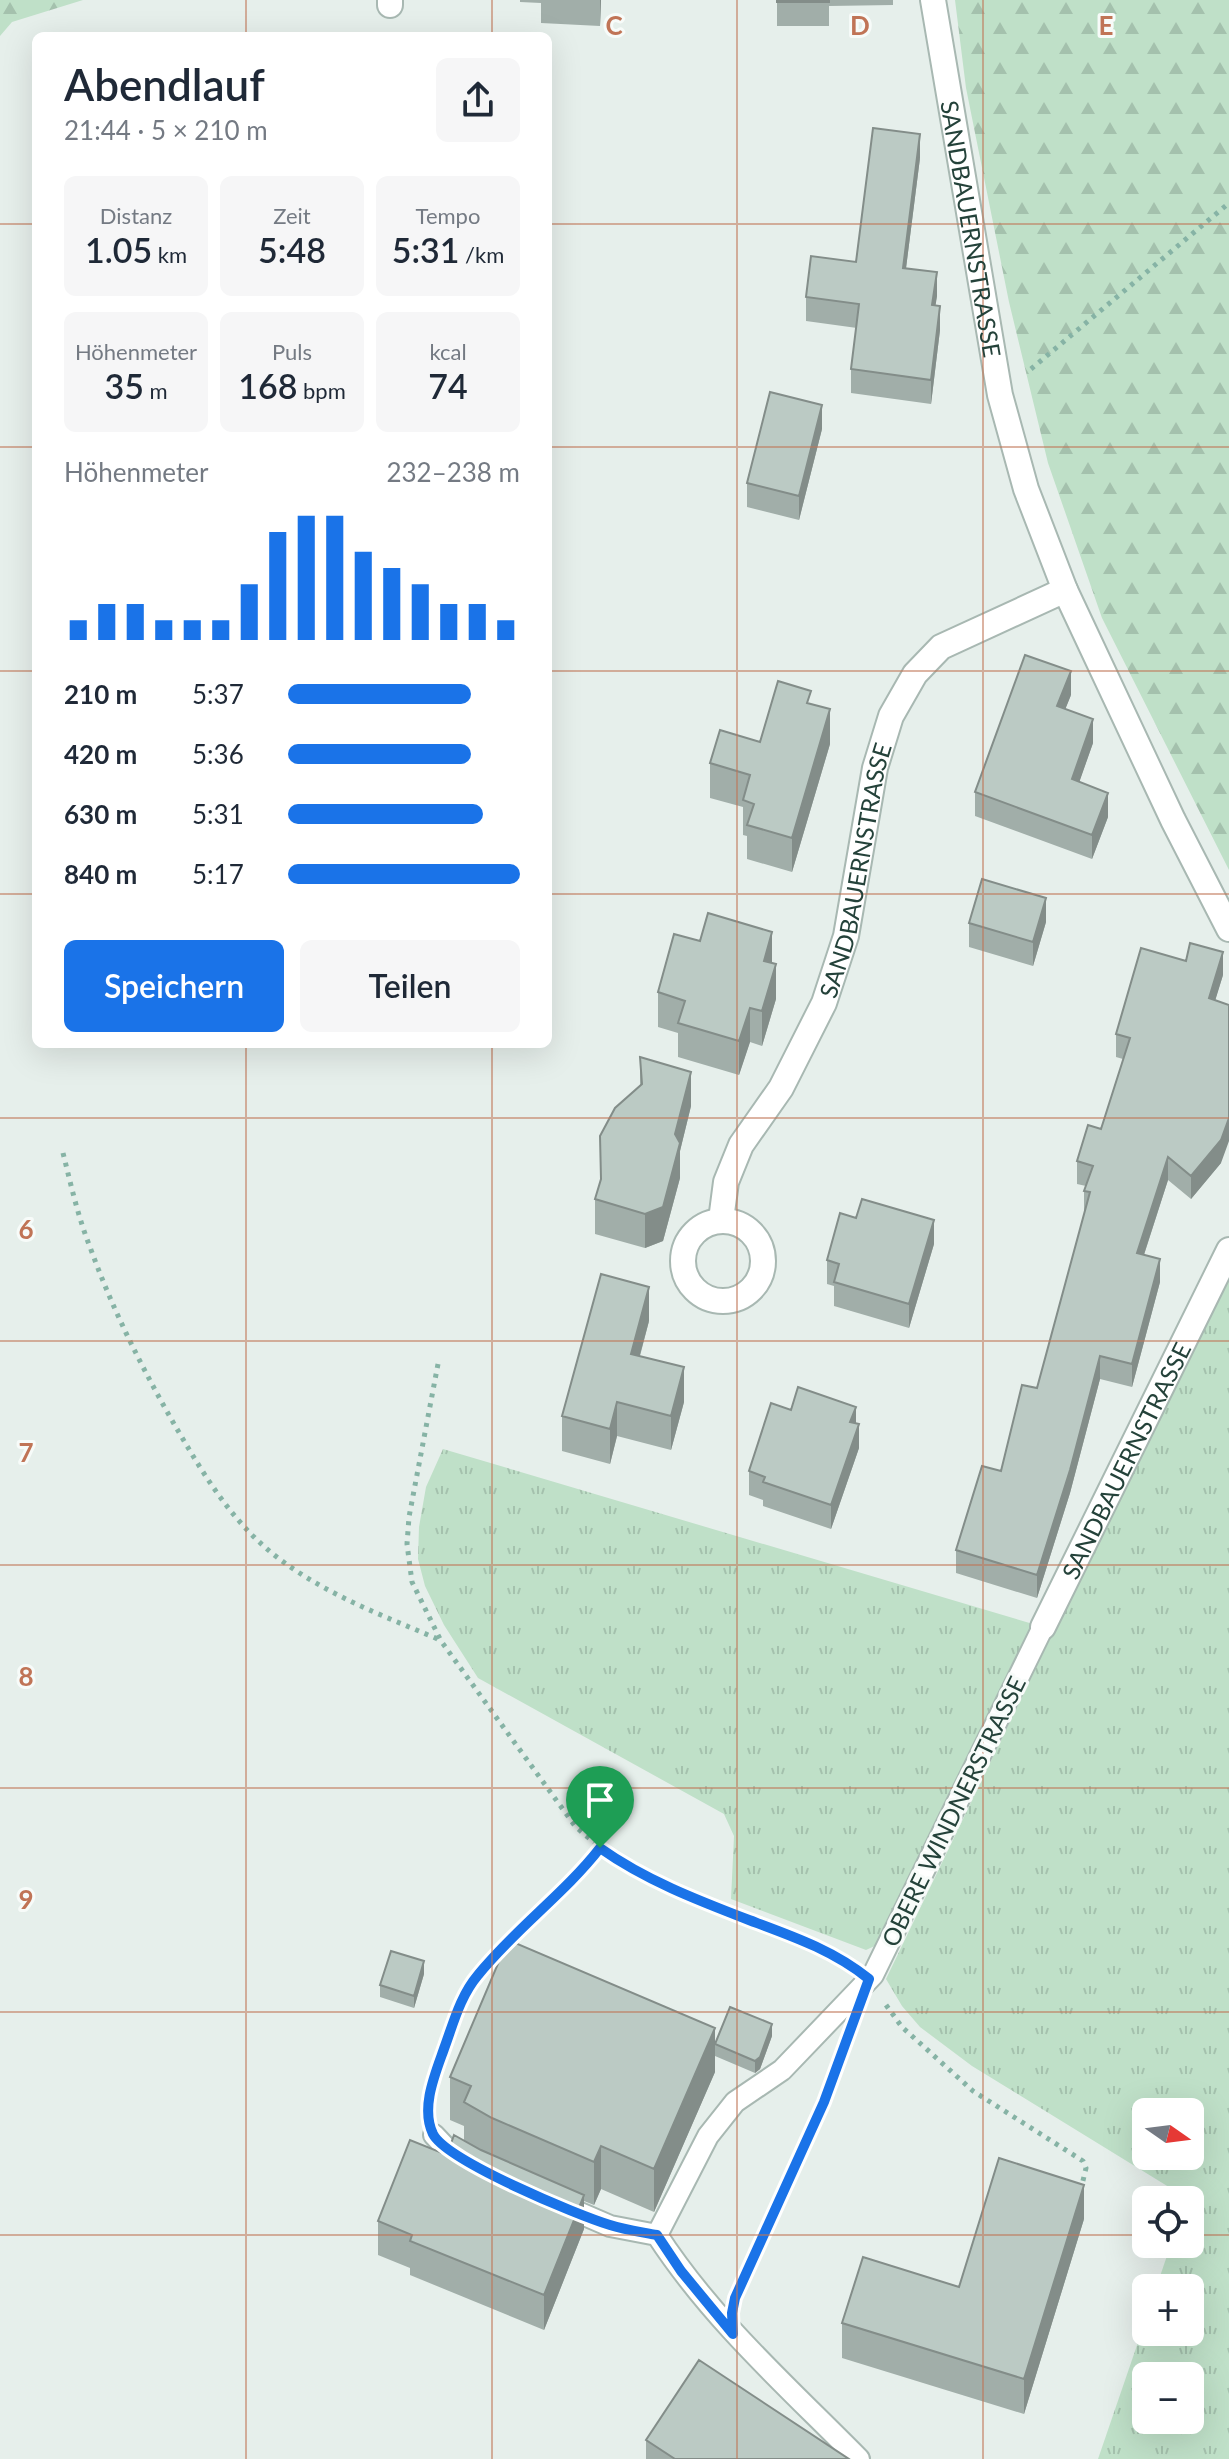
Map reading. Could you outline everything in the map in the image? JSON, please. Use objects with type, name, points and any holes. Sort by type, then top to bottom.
[{"type":"street","name":"SANDBAUERNSTRASSE","points":[[933,0],[1000,395],[1026,489],[1065,590],[1173,820],[1229,929]]},
{"type":"street","name":"SANDBAUERNSTRASSE","points":[[721,1220],[726,1182],[741,1145],[781,1088],[824,1003],[846,936],[875,768],[891,716],[915,674],[941,647],[1065,590]]},
{"type":"street","name":"SANDBAUERNSTRASSE","points":[[1043,1627],[1229,1250]]},
{"type":"lane","name":"OBERE WINDNERSTRASSE","points":[[657,2235],[708,2136],[735,2102],[782,2070],[869,1979],[1043,1627]]},
{"type":"lane","points":[[434,2135],[450,2152],[486,2173]]},
{"type":"lane","points":[[543,2197],[610,2226],[657,2235],[681,2271],[733,2334],[859,2459]]},
{"type":"path","points":[[1000,395],[1229,203]]},
{"type":"path","points":[[63,1153],[89,1245],[117,1315],[146,1375],[222,1502],[248,1532],[274,1555],[330,1593],[441,1641]]},
{"type":"path","points":[[438,1364],[414,1484],[407,1544],[412,1582],[441,1641],[575,1826],[600,1848],[649,1878],[809,1942],[849,1963],[869,1979],[902,2027],[954,2075],[973,2091],[1083,2161],[1086,2168],[1079,2199]]},
{"type":"path","points":[[434,2135],[429,2118],[429,2099],[464,1995],[506,1942],[587,1865],[600,1848]]},
{"type":"path","points":[[733,2334],[735,2298],[824,2102],[841,2053]]},
{"type":"green space","points":[[0,0],[83,0],[12,22],[0,36]]},
{"type":"green space","points":[[955,0],[1229,0],[1229,870],[1102,618],[1048,463],[1009,302],[966,88]]},
{"type":"green space","points":[[1229,1280],[1229,2459],[1098,2459],[1137,2346],[1204,2346],[1204,2274],[1161,2274],[1166,2258],[1204,2258],[1204,2186],[1167,2186],[1141,2170],[1204,2170],[1204,2098],[1132,2098],[1132,2164],[972,2066],[920,2027],[902,2006],[886,1979],[1054,1630]]},
{"type":"green space","points":[[443,1449],[1033,1624],[879,1944],[866,1950],[731,1899],[734,1836],[724,1814],[478,1678],[444,1625],[425,1586],[418,1559],[419,1527],[426,1487]]},
{"type":"building","points":[[829,0],[829,2],[777,2]]},
{"type":"building","points":[[873,128],[920,134],[903,268],[937,272],[932,305],[940,306],[931,380],[851,369],[859,304],[806,297],[811,256],[856,262]]},
{"type":"building","points":[[770,392],[822,405],[799,496],[747,483]]},
{"type":"building","points":[[1025,655],[1071,671],[1057,706],[1093,719],[1072,779],[1108,793],[1092,835],[975,792]]},
{"type":"building","points":[[778,681],[811,691],[807,703],[830,709],[792,838],[747,825],[754,804],[743,800],[750,775],[710,763],[720,730],[760,742]]},
{"type":"building","points":[[982,879],[1046,898],[1033,942],[969,923]]},
{"type":"building","points":[[708,913],[772,932],[764,961],[776,964],[762,1011],[750,1008],[739,1041],[678,1023],[685,1001],[658,992],[674,934],[700,941]]},
{"type":"building","points":[[1190,943],[1223,952],[1209,998],[1229,1005],[1229,1118],[1221,1140],[1191,1176],[1168,1157],[1137,1253],[1160,1259],[1132,1364],[1100,1356],[1070,1470],[1037,1575],[956,1550],[982,1466],[1001,1471],[1022,1385],[1037,1388],[1090,1192],[1084,1191],[1093,1166],[1077,1161],[1088,1125],[1101,1129],[1130,1038],[1116,1034],[1141,948],[1186,961]]},
{"type":"building","points":[[640,1057],[691,1072],[675,1134],[680,1143],[663,1207],[645,1214],[595,1199],[601,1179],[600,1136],[615,1108],[642,1084]]},
{"type":"building","points":[[862,1199],[934,1220],[909,1304],[834,1282],[839,1264],[827,1260],[840,1213],[856,1218]]},
{"type":"building","points":[[601,1274],[649,1287],[631,1354],[684,1367],[671,1416],[617,1402],[610,1429],[562,1416]]},
{"type":"building","points":[[798,1387],[856,1407],[850,1422],[859,1424],[831,1505],[763,1482],[765,1477],[749,1471],[771,1403],[791,1410]]},
{"type":"building","points":[[508,1940],[715,2028],[654,2169],[601,2146],[594,2162],[492,2118],[464,2102],[471,2086],[450,2077]]},
{"type":"building","points":[[391,1951],[424,1961],[414,1996],[380,1985]]},
{"type":"building","points":[[730,2007],[772,2024],[760,2057],[755,2061],[715,2044]]},
{"type":"building","points":[[454,2135],[584,2195],[544,2295],[410,2241],[412,2235],[378,2221],[410,2140],[447,2155]]},
{"type":"building","points":[[999,2158],[1084,2185],[1024,2379],[842,2323],[863,2257],[959,2287]]},
{"type":"building","points":[[699,2360],[849,2459],[675,2459],[646,2440]]},
{"type":"route","points":[[600,1848],[649,1878],[809,1942],[849,1963],[869,1979],[824,2102],[735,2298],[733,2334],[681,2271],[657,2235],[610,2226],[486,2173],[450,2152],[434,2135],[429,2118],[434,2077],[464,1995],[506,1942],[587,1865],[600,1848]]}]
